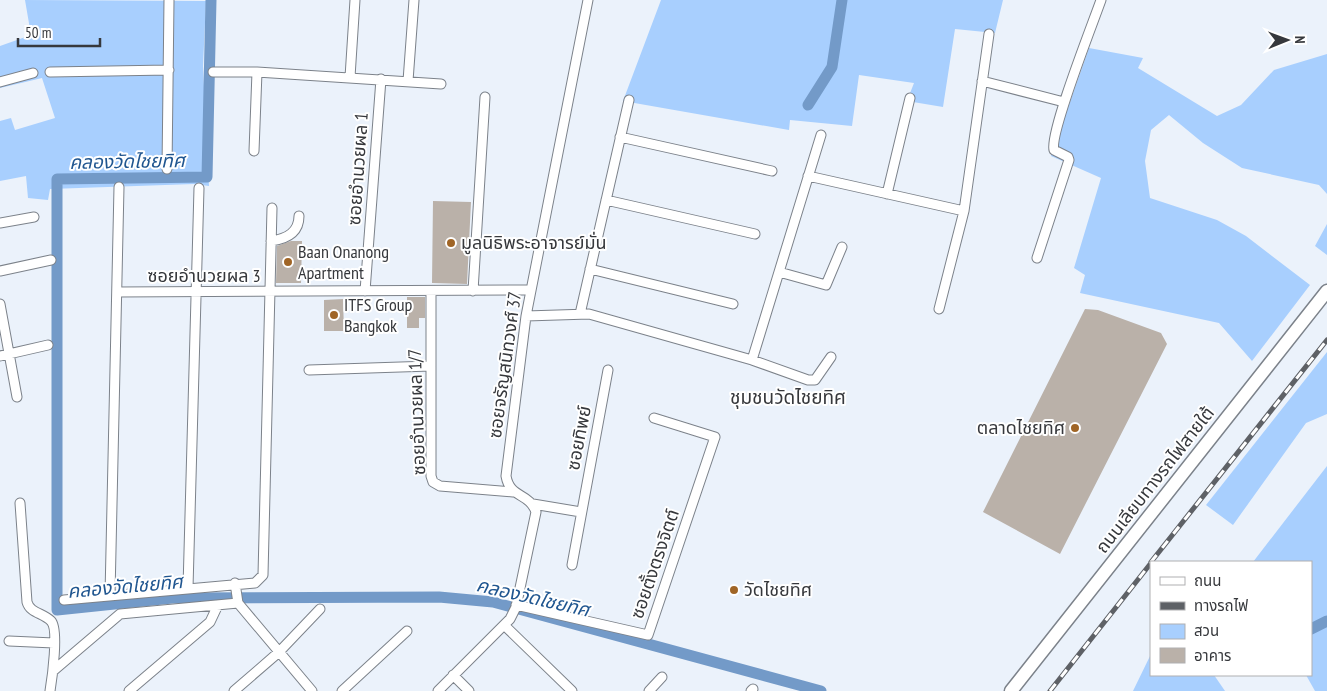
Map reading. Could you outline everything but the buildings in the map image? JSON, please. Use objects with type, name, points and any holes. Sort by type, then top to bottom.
[{"type":"main road","name":"ถนนเลียบทางรถไฟสายใต้","points":[[1011,691],[1327,291]]},
{"type":"street","points":[[167,169],[169,0]]},
{"type":"street","points":[[350,77],[355,0]]},
{"type":"street","points":[[408,81],[414,0]]},
{"type":"street","name":"ซอยจรัญสนิทวงศ์ 37","points":[[513,492],[506,476],[526,316],[588,0]]},
{"type":"street","points":[[1038,258],[1069,160],[1068,157],[1056,152],[1052,147],[1064,102],[1101,0]]},
{"type":"street","points":[[939,310],[964,211],[989,34]]},
{"type":"street","points":[[50,72],[169,70]]},
{"type":"street","points":[[213,72],[257,72],[441,84]]},
{"type":"street","points":[[254,151],[257,72]]},
{"type":"street","points":[[0,82],[33,73]]},
{"type":"street","name":"ซอยอำนวยผล 1","points":[[365,291],[381,79]]},
{"type":"street","points":[[982,80],[1064,102]]},
{"type":"street","points":[[473,291],[485,97]]},
{"type":"street","points":[[887,194],[910,98]]},
{"type":"street","points":[[580,314],[629,100]]},
{"type":"street","points":[[752,360],[821,135]]},
{"type":"street","points":[[620,137],[772,172]]},
{"type":"street","points":[[808,176],[964,211]]},
{"type":"street","points":[[110,596],[119,187]]},
{"type":"street","points":[[188,588],[199,188]]},
{"type":"street","points":[[606,200],[755,234]]},
{"type":"street","points":[[64,600],[235,583],[255,583],[263,575],[272,208]]},
{"type":"street","points":[[270,241],[282,240],[294,232],[298,227],[299,216]]},
{"type":"street","points":[[0,223],[34,217]]},
{"type":"street","points":[[779,272],[826,285],[842,247]]},
{"type":"street","points":[[0,271],[51,260]]},
{"type":"street","points":[[590,269],[733,304]]},
{"type":"street","name":"ซอยอำนวยผล 3","points":[[117,292],[531,290]]},
{"type":"street","name":"ซอยอำนวยผล 1/7","points":[[431,291],[431,476],[433,482],[440,486],[513,492]]},
{"type":"street","points":[[0,304],[5,355],[18,397]]},
{"type":"street","points":[[526,316],[589,314],[752,360],[815,380],[831,357]]},
{"type":"street","points":[[5,355],[48,346]]},
{"type":"street","points":[[309,370],[431,366]]},
{"type":"street","name":"ซอยทิพย์","points":[[572,565],[608,370]]},
{"type":"street","name":"ซอยตั้งตรงจิตต์","points":[[516,606],[648,635],[715,437],[654,418]]},
{"type":"street","points":[[438,691],[507,622],[516,606],[536,512],[529,499],[513,492]]},
{"type":"street","points":[[20,503],[27,602],[30,609],[53,623],[53,671],[50,691]]},
{"type":"street","points":[[533,504],[582,512]]},
{"type":"street","points":[[235,583],[237,600],[312,691]]},
{"type":"street","points":[[53,671],[120,614],[218,605],[237,600]]},
{"type":"street","points":[[129,691],[210,622],[218,605]]},
{"type":"street","points":[[234,691],[279,652],[320,609]]},
{"type":"street","points":[[507,622],[572,691]]},
{"type":"street","points":[[342,691],[407,631]]},
{"type":"street","points":[[9,641],[54,643]]},
{"type":"street","points":[[454,676],[469,691]]},
{"type":"street","points":[[649,691],[662,677]]},
{"type":"green space","points":[[25,0],[206,1],[203,66],[209,186],[194,184],[50,189],[48,200],[28,198],[26,176],[0,181],[0,121],[11,118],[15,130],[55,118],[42,78],[0,88],[0,46],[31,35]]},
{"type":"green space","points":[[661,0],[1003,0],[995,33],[955,29],[943,107],[907,101],[914,83],[859,75],[852,126],[790,120],[789,130],[623,101]]},
{"type":"green space","points":[[1089,48],[1143,58],[1138,68],[1217,116],[1241,105],[1274,70],[1327,54],[1327,194],[1319,185],[1242,168],[1203,143],[1169,115],[1151,130],[1145,161],[1150,198],[1217,220],[1246,236],[1310,285],[1252,361],[1219,323],[1080,293],[1085,275],[1074,268],[1101,178],[1051,156]]},
{"type":"green space","points":[[1327,224],[1327,255],[1315,246]]},
{"type":"green space","points":[[1327,352],[1327,414],[1306,423],[1233,525],[1206,505]]},
{"type":"green space","points":[[1327,466],[1327,691],[1315,691],[1307,676],[1312,676],[1312,561],[1254,561]]},
{"type":"green space","points":[[1150,656],[1150,676],[1215,676],[1225,691],[1133,691]]},
{"type":"waterway","name":"คลองวัดไชยทิศ","points":[[211,0],[207,177],[57,179],[57,610],[172,598],[439,597],[493,602],[821,691]]},
{"type":"waterway","points":[[808,105],[832,67],[842,0]]},
{"type":"waterway","points":[[1312,628],[1327,621]]},
{"type":"railway","points":[[1152,561],[1327,340]]},
{"type":"railway","points":[[1050,691],[1150,564]]},
{"type":"place","name":"มูลนิธิพระอาจารย์มั่น","points":[[451,243]]},
{"type":"place","name":"Baan Onanong Apartment","points":[[288,262]]},
{"type":"place","name":"ITFS Group Bangkok","points":[[334,315]]},
{"type":"place","name":"ตลาดไชยทิศ","points":[[1075,428]]},
{"type":"place","name":"วัดไชยทิศ","points":[[734,590]]},
{"type":"district","name":"ชุมชนวัดไชยทิศ","points":[[788,397]]}]
